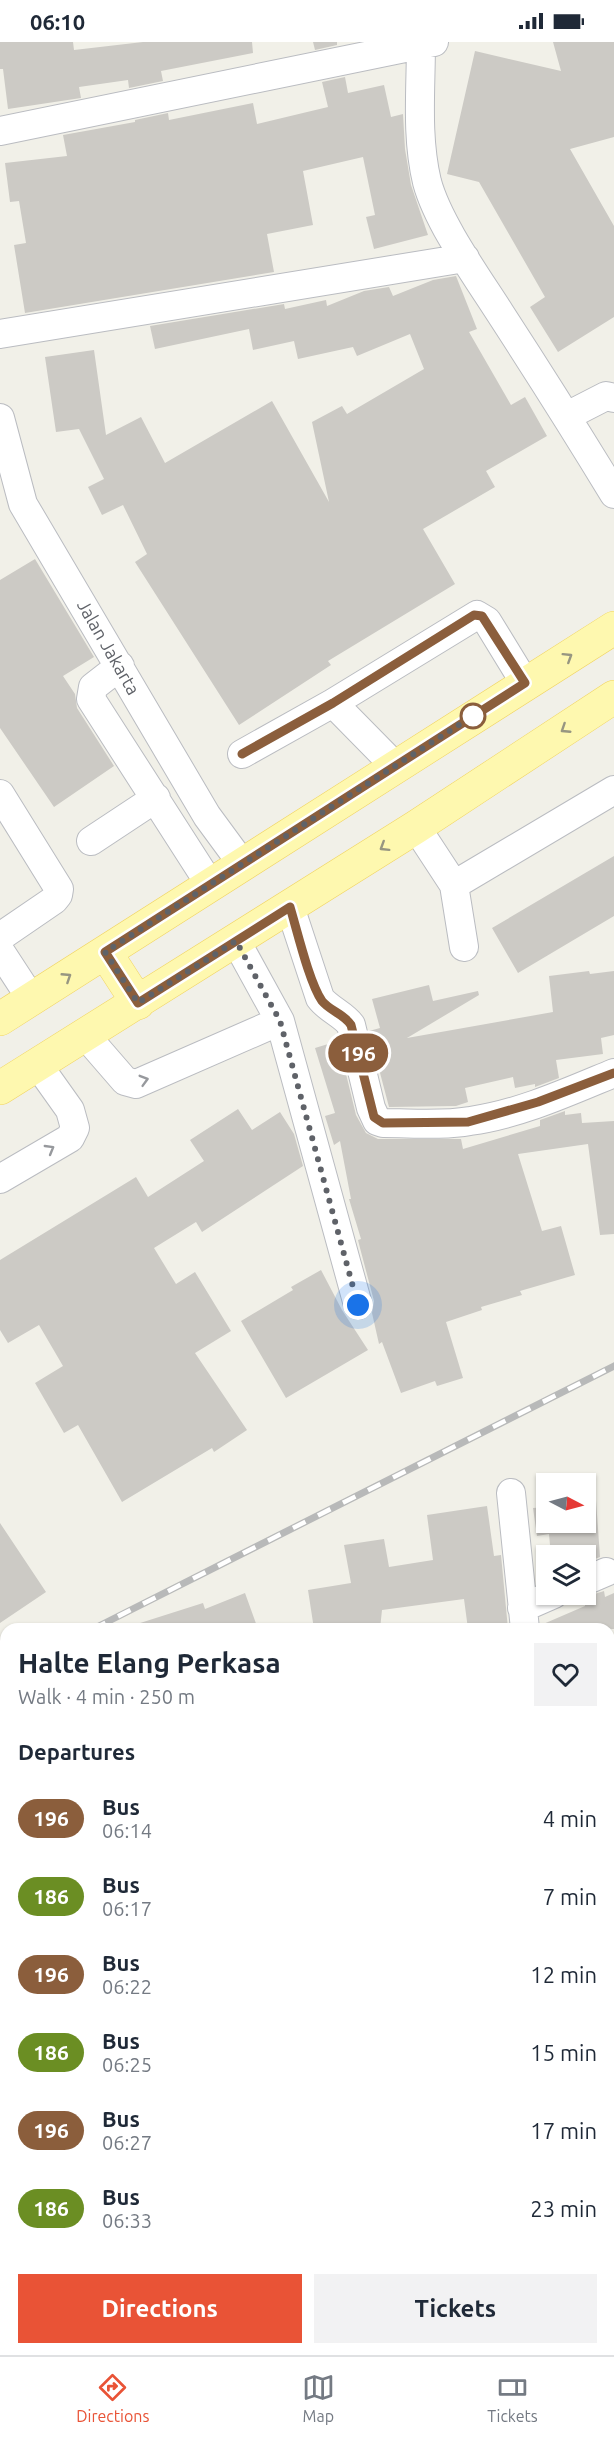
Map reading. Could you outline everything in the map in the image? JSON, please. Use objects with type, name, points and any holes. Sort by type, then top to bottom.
[{"type":"main road","points":[[0,1019],[614,628]]},
{"type":"main road","points":[[0,1088],[416,827],[614,697]]},
{"type":"main road","points":[[105,952],[138,1003]]},
{"type":"street","points":[[0,131],[425,43],[419,130],[423,161],[435,203],[465,258],[567,416],[614,494]]},
{"type":"street","points":[[0,334],[465,258]]},
{"type":"street","points":[[567,416],[606,396],[614,398]]},
{"type":"street","name":"Jalan Jakarta","points":[[0,418],[24,504],[207,816],[243,865]]},
{"type":"street","points":[[242,754],[333,703],[477,615],[487,621],[525,683]]},
{"type":"street","points":[[120,666],[93,687],[91,699],[211,885]]},
{"type":"street","points":[[333,703],[395,766]]},
{"type":"street","points":[[454,885],[614,790]]},
{"type":"street","points":[[0,794],[59,889],[54,900],[0,937]]},
{"type":"street","points":[[91,841],[156,798]]},
{"type":"street","points":[[416,827],[454,885],[464,947]]},
{"type":"street","points":[[290,907],[320,998],[351,1025],[371,1108],[377,1121],[383,1123],[442,1123],[484,1119],[538,1102],[614,1073]]},
{"type":"street","points":[[236,941],[280,1021],[358,1305]]},
{"type":"street","points":[[0,951],[32,1000]]},
{"type":"street","points":[[86,1036],[125,1080],[136,1084],[280,1021]]},
{"type":"street","points":[[0,1179],[69,1138],[75,1128],[70,1110],[38,1065]]},
{"type":"street","points":[[511,1493],[523,1618]]},
{"type":"street","points":[[523,1618],[540,1605]]},
{"type":"building","points":[[0,42],[73,42],[74,50],[143,42],[252,42],[253,53],[161,71],[163,81],[129,88],[128,80],[79,87],[81,98],[8,109],[3,69],[0,69]]},
{"type":"building","points":[[313,42],[337,42],[337,45],[315,50]]},
{"type":"building","points":[[553,42],[614,42],[614,137],[570,149],[614,226],[614,317],[558,352],[530,307],[545,297],[479,182],[447,174],[475,51],[561,71]]},
{"type":"building","points":[[345,77],[348,93],[384,85],[391,117],[403,114],[405,149],[411,185],[428,235],[374,249],[366,217],[375,215],[363,157],[303,171],[313,225],[267,234],[274,272],[25,313],[14,245],[26,243],[19,201],[10,202],[5,163],[67,156],[63,135],[135,122],[135,120],[168,113],[169,120],[253,103],[257,124],[328,107],[322,82]]},
{"type":"building","points":[[456,276],[477,329],[469,332],[511,405],[525,397],[547,436],[486,471],[495,487],[423,529],[455,584],[328,661],[331,665],[239,725],[135,562],[147,554],[123,505],[102,515],[88,487],[104,479],[79,429],[56,432],[45,357],[94,350],[106,435],[141,417],[165,463],[272,401],[329,502],[312,422],[342,406],[347,414],[424,369],[410,334],[357,356],[353,347],[298,359],[294,341],[253,350],[249,329],[155,349],[150,326],[284,304],[285,309],[326,300],[327,306],[364,291],[389,287],[393,296],[433,280]]},
{"type":"building","points":[[35,559],[94,657],[63,676],[75,694],[77,708],[114,766],[54,807],[0,728],[0,580]]},
{"type":"building","points":[[614,856],[614,916],[518,973],[492,928]]},
{"type":"building","points":[[589,971],[590,974],[614,971],[614,1035],[601,1038],[603,1054],[556,1060],[559,1078],[535,1087],[535,1084],[515,1088],[513,1077],[465,1088],[468,1102],[456,1106],[389,1107],[369,1031],[380,1028],[372,999],[429,985],[433,1001],[478,991],[479,995],[407,1038],[553,1012],[549,976]]},
{"type":"building","points":[[338,1041],[356,1115],[366,1133],[378,1139],[461,1139],[463,1149],[540,1126],[540,1120],[565,1111],[565,1115],[581,1113],[582,1123],[614,1121],[614,1234],[600,1235],[588,1144],[518,1154],[542,1231],[561,1226],[575,1275],[520,1291],[522,1295],[481,1307],[482,1310],[446,1322],[463,1378],[437,1386],[435,1381],[401,1393],[382,1342],[379,1344],[372,1313],[374,1301],[358,1240],[361,1239],[349,1199],[351,1199],[340,1141],[334,1145],[325,1116],[335,1113],[315,1048]]},
{"type":"building","points":[[238,1109],[252,1130],[280,1112],[294,1134],[303,1166],[202,1232],[196,1222],[154,1248],[176,1284],[195,1272],[231,1331],[195,1353],[247,1430],[214,1452],[212,1448],[122,1502],[78,1425],[64,1433],[35,1383],[63,1366],[39,1325],[8,1343],[0,1330],[0,1260],[136,1177],[148,1197],[204,1161],[190,1140]]},
{"type":"building","points":[[321,1270],[342,1310],[368,1350],[286,1398],[241,1321],[293,1290],[291,1287]]},
{"type":"building","points":[[596,1500],[600,1557],[596,1559],[596,1545],[550,1545],[549,1534],[537,1536],[537,1533],[596,1533]]},
{"type":"building","points":[[487,1506],[494,1556],[501,1555],[507,1623],[467,1623],[464,1599],[382,1610],[381,1623],[313,1623],[308,1590],[351,1583],[344,1545],[384,1539],[389,1567],[433,1560],[427,1515]]},
{"type":"building","points":[[533,1508],[536,1508],[536,1529]]},
{"type":"building","points":[[0,1523],[46,1592],[0,1623]]},
{"type":"building","points":[[604,1591],[605,1597],[614,1593],[614,1623],[546,1623],[585,1606],[596,1605],[596,1594]]},
{"type":"building","points":[[245,1593],[256,1623],[140,1623],[203,1603],[205,1609]]},
{"type":"railway","points":[[105,1623],[614,1366]]},
{"type":"bus line","name":"196","points":[[242,754],[333,703],[474,615],[482,616],[525,683],[105,952],[138,1003],[290,907],[320,998],[351,1025],[374,1117],[383,1123],[468,1122],[484,1119],[538,1102],[614,1073]]},
{"type":"route","points":[[358,1305],[280,1021],[236,941],[138,1003],[105,952],[473,716]]}]
